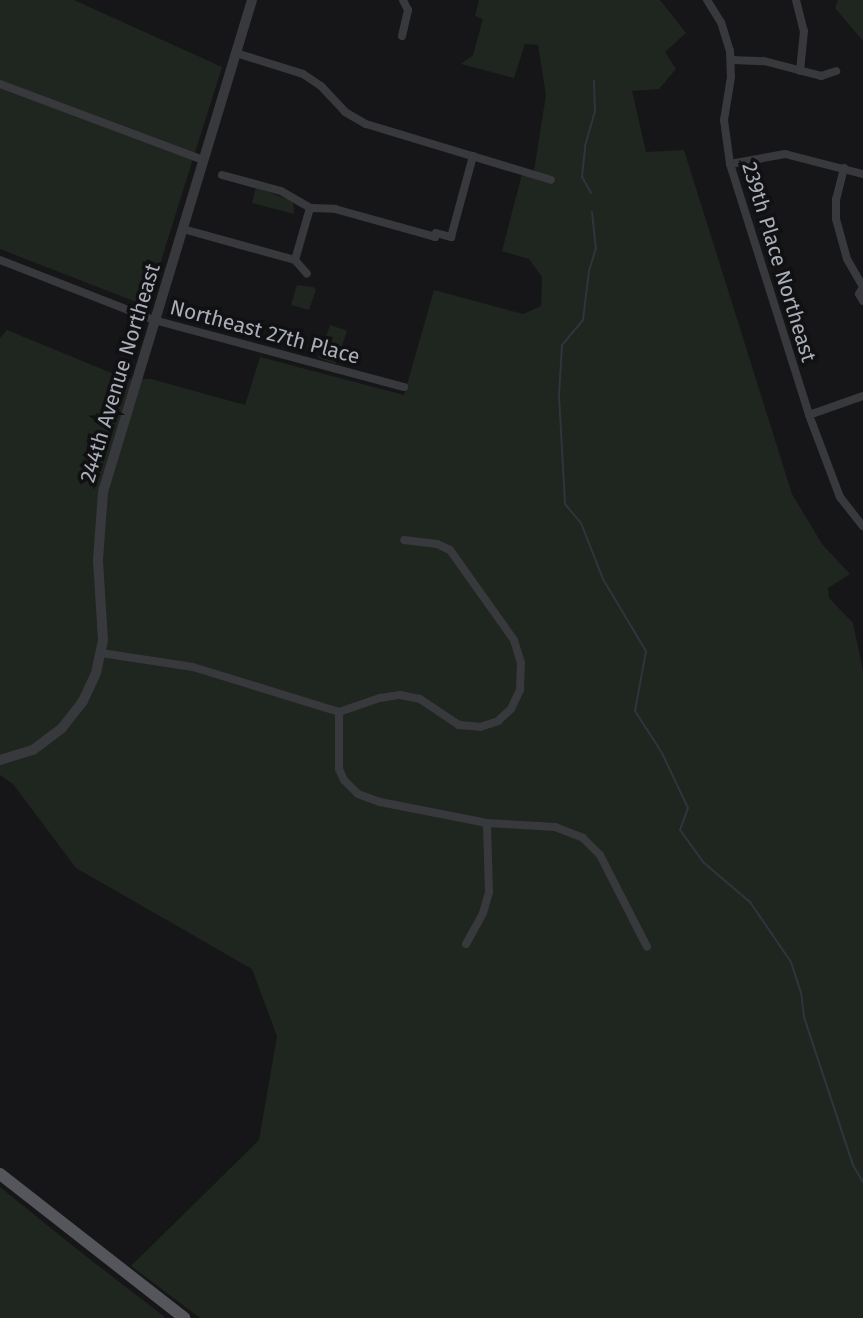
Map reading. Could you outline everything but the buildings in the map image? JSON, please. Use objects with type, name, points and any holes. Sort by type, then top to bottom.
[{"type":"main road","points":[[0,1174],[184,1318]]},
{"type":"street","name":"244th Avenue Northeast","points":[[0,760],[33,750],[62,728],[86,695],[101,653],[103,625],[99,529],[103,492],[252,0]]},
{"type":"street","points":[[402,36],[408,10],[403,0]]},
{"type":"street","name":"239th Place Northeast","points":[[707,0],[724,30],[731,60],[724,120],[730,164],[809,415],[840,497],[863,526]]},
{"type":"street","points":[[796,0],[804,31],[800,71]]},
{"type":"street","points":[[236,52],[303,74],[321,86],[345,112],[366,124],[551,180]]},
{"type":"street","points":[[731,60],[754,60],[821,76],[836,71]]},
{"type":"street","points":[[0,84],[203,160]]},
{"type":"street","points":[[730,164],[785,154],[863,174]]},
{"type":"street","points":[[222,175],[281,191],[310,208],[335,209],[435,237],[436,233],[451,237],[473,156]]},
{"type":"street","points":[[844,168],[836,199],[836,219],[847,258],[863,287],[859,294],[863,301]]},
{"type":"street","points":[[295,260],[310,208]]},
{"type":"street","points":[[183,229],[295,260],[307,274]]},
{"type":"street","name":"Northeast 27th Place","points":[[0,260],[154,320],[404,387]]},
{"type":"street","points":[[809,415],[863,396]]},
{"type":"street","points":[[101,653],[178,663],[339,712],[380,698],[400,695],[420,699],[459,725],[480,727],[498,721],[511,709],[520,690],[522,676],[514,640],[450,550],[437,544],[404,540]]},
{"type":"street","points":[[339,712],[339,769],[344,780],[358,793],[380,802],[487,823],[555,827],[583,838],[600,855],[648,947]]},
{"type":"street","points":[[466,944],[483,913],[489,892],[487,823]]},
{"type":"shaded area","points":[[0,0],[74,0],[222,67],[148,302],[144,305],[0,249]]},
{"type":"shaded area","points":[[479,0],[660,0],[686,33],[665,52],[676,69],[659,89],[632,91],[646,152],[684,150],[792,494],[822,544],[850,574],[828,588],[829,598],[853,623],[863,671],[863,1318],[200,1318],[131,1266],[259,1140],[277,1036],[252,969],[76,868],[13,784],[0,775],[0,338],[7,330],[126,379],[151,379],[245,405],[260,357],[404,395],[434,290],[523,314],[541,306],[542,277],[529,259],[502,251],[522,174],[533,177],[546,95],[538,45],[525,44],[514,78],[461,64],[473,55],[483,19],[475,16]]},
{"type":"shaded area","points":[[838,0],[863,0],[863,41],[835,8]]},
{"type":"shaded area","points":[[256,187],[289,200],[293,203],[294,214],[252,203]]},
{"type":"shaded area","points":[[297,285],[313,287],[316,290],[309,310],[291,305]]},
{"type":"shaded area","points":[[330,325],[347,331],[336,364],[319,358]]},
{"type":"shaded area","points":[[0,1187],[78,1250],[166,1318],[0,1318]]},
{"type":"waterway","points":[[591,193],[582,177],[585,146],[595,112],[594,81]]},
{"type":"waterway","points":[[592,212],[596,248],[589,271],[583,320],[562,345],[559,396],[565,504],[581,523],[603,579],[646,651],[635,711],[662,753],[688,808],[680,830],[703,862],[750,902],[791,962],[801,992],[804,1017],[853,1165],[863,1182]]}]
